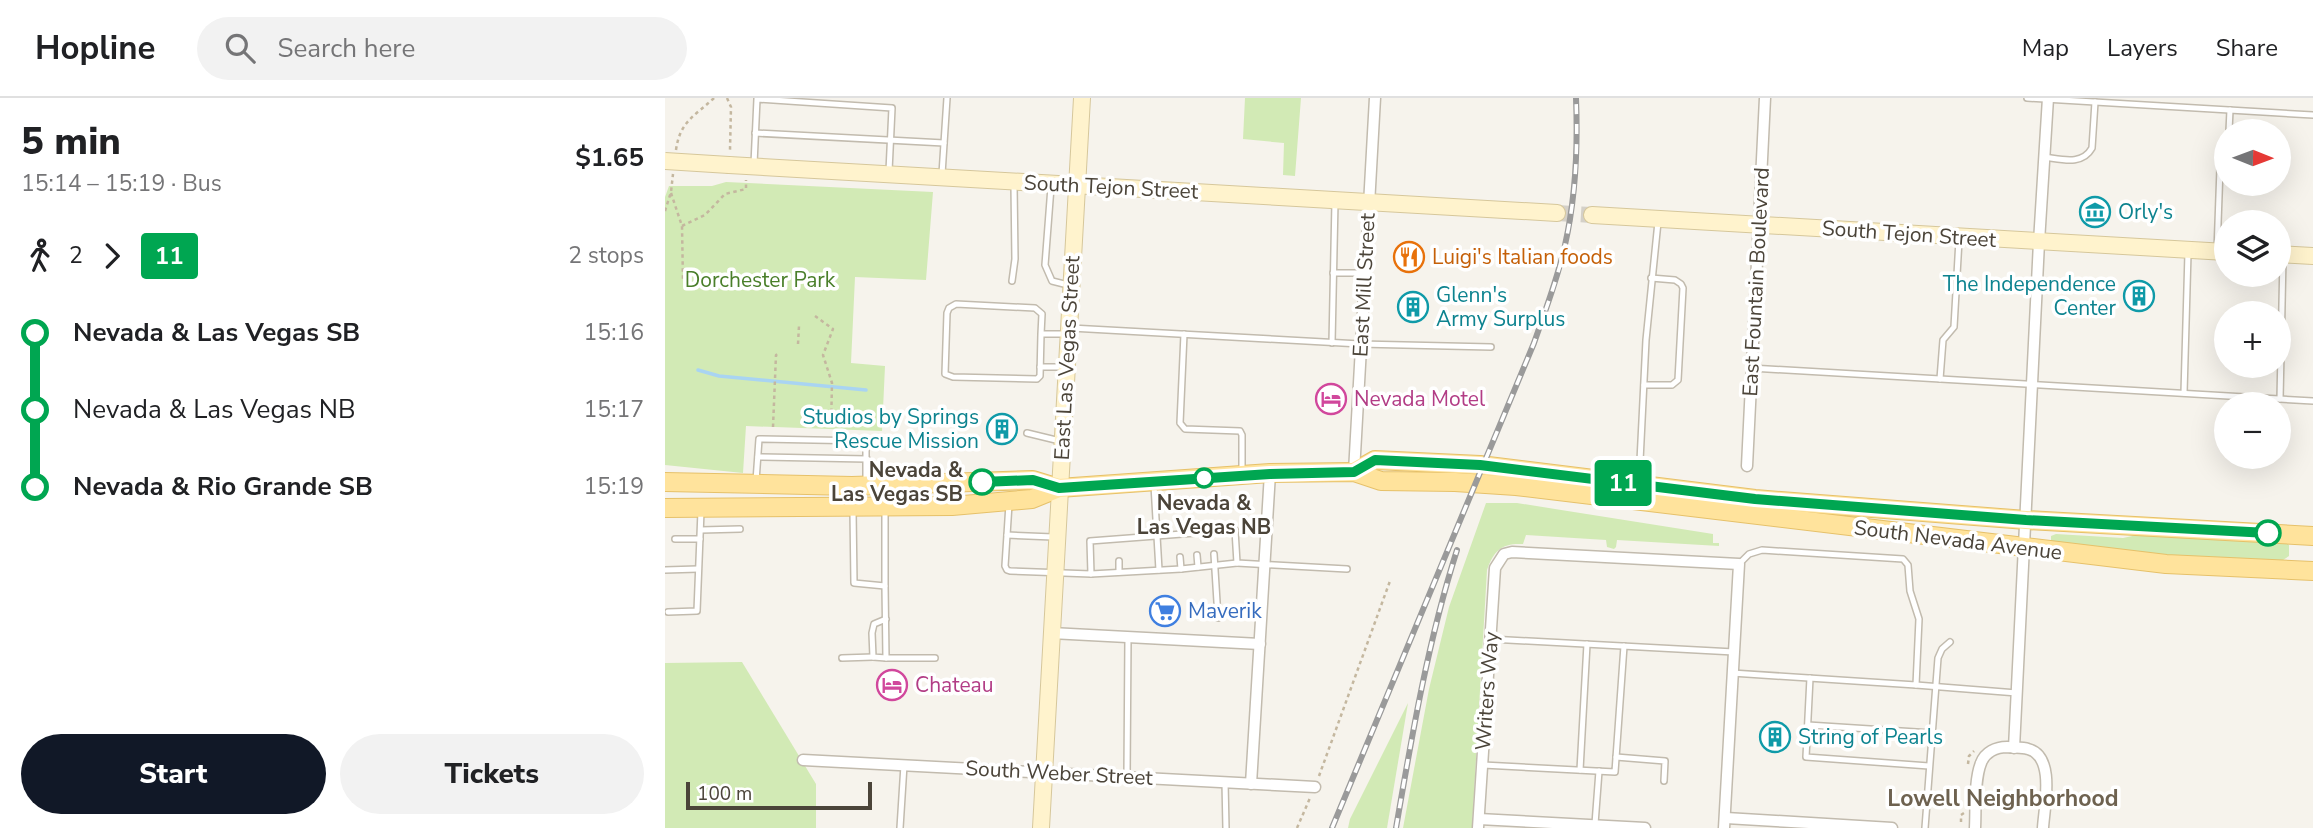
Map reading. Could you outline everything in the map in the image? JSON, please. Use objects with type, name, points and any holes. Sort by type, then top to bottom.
[{"type":"main road","name":"South Nevada Avenue","points":[[1354,472],[1375,460],[1480,465],[1755,499],[2026,520],[2313,536]]},
{"type":"main road","name":"South Nevada Avenue","points":[[665,508],[952,506],[1032,499],[1059,488],[1270,474],[1354,472],[1381,481],[1516,486],[2166,564],[2313,571]]},
{"type":"main road","name":"South Nevada Avenue","points":[[665,482],[866,485],[1033,480],[1059,488]]},
{"type":"street","name":"East Las Vegas Street","points":[[1041,828],[1082,98]]},
{"type":"street","name":"East Mill Street","points":[[1354,472],[1375,98]]},
{"type":"street","name":"East Fountain Boulevard","points":[[1747,466],[1766,98]]},
{"type":"street","points":[[2014,748],[2048,99]]},
{"type":"street","name":"South Tejon Street","points":[[665,161],[1557,213]]},
{"type":"street","name":"South Tejon Street","points":[[1592,215],[2214,251]]},
{"type":"street","points":[[2291,255],[2313,256]]},
{"type":"street","points":[[1251,784],[1270,474]]},
{"type":"street","name":"Writers Way","points":[[1479,823],[1495,568],[1501,556],[1512,552],[1739,564]]},
{"type":"street","points":[[1739,564],[1725,823],[1892,828]]},
{"type":"street","points":[[1051,634],[1260,644]]},
{"type":"street","points":[[1975,828],[1980,764],[1999,747],[2034,751],[2043,762],[2047,776],[2043,828]]},
{"type":"street","name":"South Weber Street","points":[[803,760],[1315,787]]},
{"type":"street","points":[[1479,823],[1645,828]]},
{"type":"lane","points":[[942,177],[947,98]]},
{"type":"lane","points":[[2027,98],[2313,115]]},
{"type":"lane","points":[[743,166],[755,133],[757,99],[892,108],[889,174]]},
{"type":"lane","points":[[2044,157],[2072,160],[2088,154],[2092,148],[2095,102]]},
{"type":"lane","points":[[2230,110],[2230,119]]},
{"type":"lane","points":[[755,133],[944,144]]},
{"type":"lane","points":[[1012,281],[1015,259],[1014,182]]},
{"type":"lane","points":[[1051,184],[1045,265],[1052,281],[1071,285]]},
{"type":"lane","points":[[1332,343],[1335,199]]},
{"type":"lane","points":[[1639,484],[1643,385],[1658,219]]},
{"type":"lane","points":[[1940,379],[1943,340],[1954,327],[1959,237]]},
{"type":"lane","points":[[2184,393],[2188,250]]},
{"type":"lane","points":[[1333,273],[1364,273]]},
{"type":"lane","points":[[1643,385],[1672,385],[1678,380],[1683,288],[1675,280],[1651,278]]},
{"type":"lane","points":[[2280,392],[2281,287]]},
{"type":"lane","points":[[956,304],[1035,307],[1042,314],[1041,334],[1040,376],[1032,381],[948,376],[944,370],[947,313],[949,308],[956,304]]},
{"type":"lane","points":[[1041,334],[1069,331],[1184,334],[1332,343],[1491,348]]},
{"type":"lane","points":[[1184,334],[1180,423],[1185,429],[1240,431],[1242,476]]},
{"type":"lane","points":[[1040,367],[1066,368]]},
{"type":"lane","points":[[1751,368],[2214,395]]},
{"type":"lane","points":[[2291,400],[2313,401]]},
{"type":"lane","points":[[1027,433],[1063,442]]},
{"type":"lane","points":[[756,483],[759,439],[866,441],[866,485]]},
{"type":"lane","points":[[758,457],[866,459]]},
{"type":"lane","points":[[1154,482],[1159,570]]},
{"type":"lane","points":[[1009,501],[1005,566],[1007,570],[1091,574],[1237,563],[1347,569]]},
{"type":"lane","points":[[885,507],[886,658]]},
{"type":"lane","points":[[668,612],[697,611],[701,530],[693,508]]},
{"type":"lane","points":[[853,508],[854,583],[885,586]]},
{"type":"lane","points":[[701,530],[740,529]]},
{"type":"lane","points":[[1091,574],[1090,541],[1178,534],[1235,530],[1237,563]]},
{"type":"lane","points":[[1213,532],[1213,542]]},
{"type":"lane","points":[[1196,533],[1196,544]]},
{"type":"lane","points":[[1178,534],[1179,545]]},
{"type":"lane","points":[[1007,535],[1056,537]]},
{"type":"lane","points":[[1135,538],[1136,547]]},
{"type":"lane","points":[[675,539],[700,539]]},
{"type":"lane","points":[[1119,539],[1119,548]]},
{"type":"lane","points":[[1739,564],[1749,554],[1762,550],[1903,559],[1908,565],[1910,591],[1919,618],[1916,685]]},
{"type":"lane","points":[[1214,554],[1218,618]]},
{"type":"lane","points":[[1197,555],[1198,567]]},
{"type":"lane","points":[[1180,557],[1181,569]]},
{"type":"lane","points":[[1137,560],[1137,571]]},
{"type":"lane","points":[[1119,561],[1119,572]]},
{"type":"lane","points":[[665,570],[698,569]]},
{"type":"lane","points":[[873,657],[874,624],[886,619]]},
{"type":"lane","points":[[1127,776],[1128,638]]},
{"type":"lane","points":[[1490,639],[1734,652]]},
{"type":"lane","points":[[1925,828],[1935,687],[1940,652],[1944,645],[1950,642]]},
{"type":"lane","points":[[1580,770],[1587,644]]},
{"type":"lane","points":[[1482,765],[1615,772],[1624,646]]},
{"type":"lane","points":[[842,658],[935,658]]},
{"type":"lane","points":[[1732,673],[2017,693]]},
{"type":"lane","points":[[1810,678],[1806,757],[1929,766]]},
{"type":"lane","points":[[1808,725],[1932,733]]},
{"type":"lane","points":[[1616,757],[1665,761],[1664,781]]},
{"type":"lane","points":[[900,828],[904,765]]},
{"type":"lane","points":[[1595,825],[1599,771]]},
{"type":"lane","points":[[1225,782],[1226,828]]},
{"type":"path","points":[[727,98],[731,107],[731,144]]},
{"type":"path","points":[[682,226],[705,215],[725,194],[746,189],[743,166]]},
{"type":"path","points":[[671,192],[682,226],[683,282]]},
{"type":"path","points":[[815,316],[833,329],[824,352],[832,383],[831,429]]},
{"type":"path","points":[[798,344],[799,326]]},
{"type":"path","points":[[815,352],[824,352]]},
{"type":"path","points":[[773,427],[775,355],[779,353]]},
{"type":"path","points":[[1297,828],[1315,787],[1389,581]]},
{"type":"green space","points":[[1245,98],[1301,98],[1295,176],[1283,175],[1284,143],[1243,139]]},
{"type":"green space","name":"Dorchester Park","points":[[726,182],[933,192],[926,280],[855,277],[851,363],[885,366],[882,431],[746,426],[743,473],[665,465],[665,197],[669,186],[712,186]]},
{"type":"green space","points":[[1486,503],[1517,503],[1713,534],[1713,543],[1719,543],[1719,546],[1617,540],[1614,549],[1607,547],[1606,540],[1526,535],[1523,544],[1500,549],[1487,570],[1472,828],[1403,828],[1429,689],[1449,607]]},
{"type":"green space","points":[[2151,532],[2283,540],[2289,545],[2289,556],[2280,562],[2149,554],[2057,544],[2051,541],[2051,536],[2056,534],[2123,538]]},
{"type":"green space","points":[[742,662],[816,784],[816,828],[665,828],[665,663]]},
{"type":"green space","points":[[1408,703],[1387,828],[1348,828],[1350,819]]},
{"type":"waterway","points":[[698,370],[719,376],[866,390]]},
{"type":"tunnel","points":[[1557,213],[1592,215]]},
{"type":"railway","points":[[1332,828],[1534,343],[1551,294],[1572,208],[1576,98]]},
{"type":"railway","points":[[1396,828],[1429,653],[1457,550]]},
{"type":"bus line","name":"11","points":[[982,482],[1033,480],[1059,488],[1270,474],[1354,472],[1375,460],[1480,465],[1755,499],[2026,520],[2268,533]]},
{"type":"place","name":"Orly's","points":[[2095,212]]},
{"type":"place","name":"Luigi's Italian foods","points":[[1409,257]]},
{"type":"place","name":"The Independence Center","points":[[2139,296]]},
{"type":"place","name":"Glenn's Army Surplus","points":[[1413,307]]},
{"type":"place","name":"Nevada Motel","points":[[1331,399]]},
{"type":"place","name":"Studios by Springs Rescue Mission","points":[[1002,429]]},
{"type":"place","name":"Nevada & Las Vegas NB","points":[[1204,478]]},
{"type":"place","name":"Nevada & Las Vegas SB","points":[[982,482]]},
{"type":"place","name":"Maverik","points":[[1165,611]]},
{"type":"place","name":"Chateau","points":[[892,685]]},
{"type":"place","name":"String of Pearls","points":[[1775,737]]},
{"type":"district","name":"Lowell Neighborhood","points":[[2003,798]]}]
